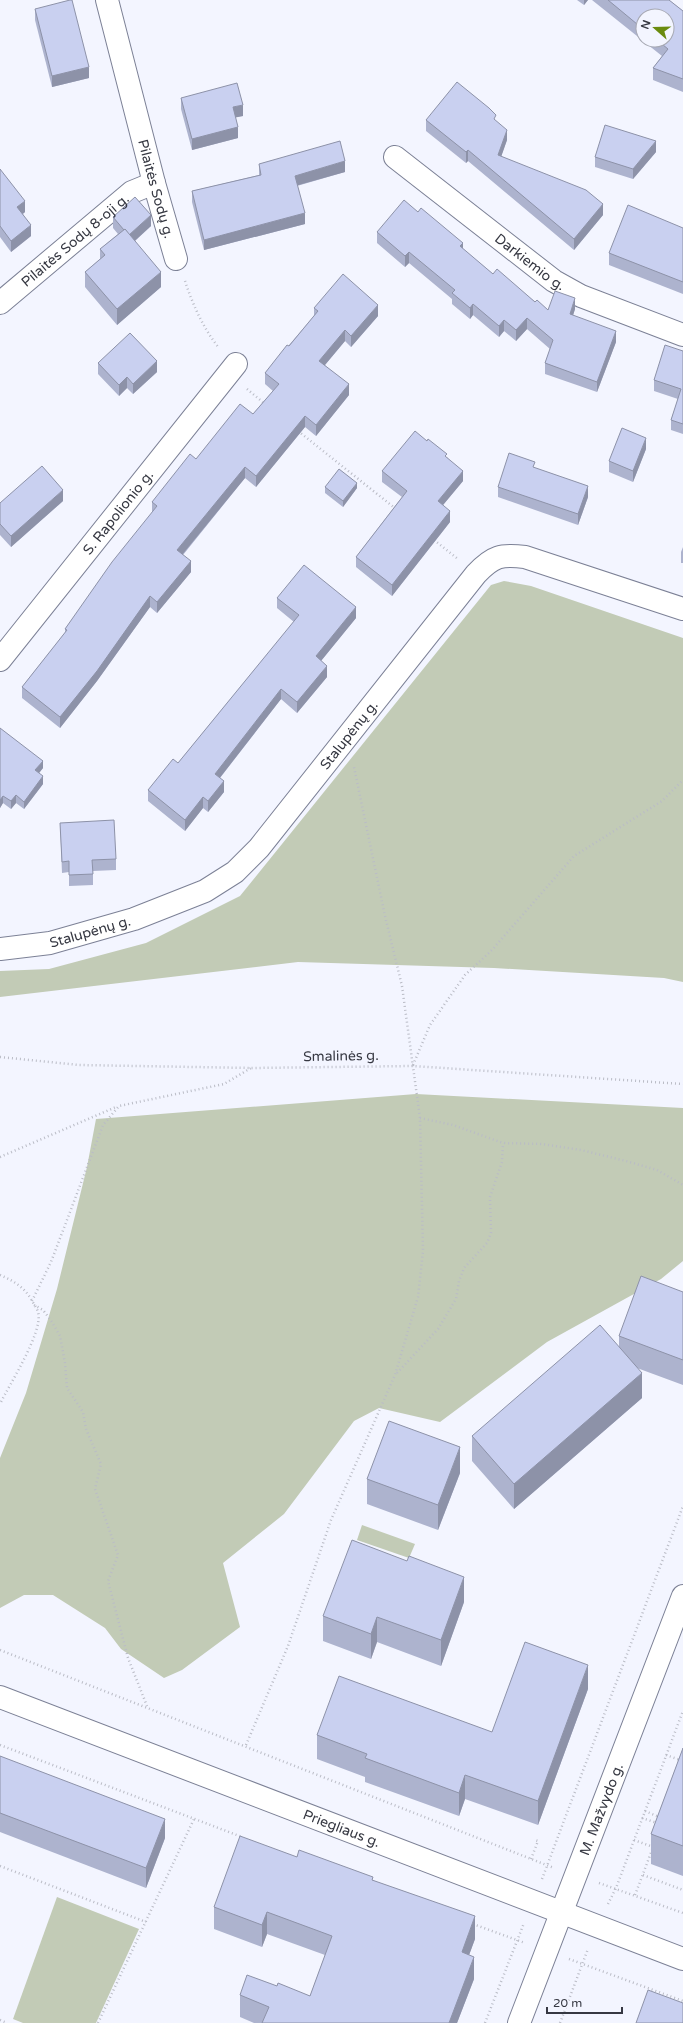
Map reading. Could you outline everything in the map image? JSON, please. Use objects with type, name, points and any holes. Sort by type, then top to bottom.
[{"type":"street","name":"Pilaitės Sodų g.","points":[[107,0],[154,183],[176,258]]},
{"type":"street","name":"Darkiemio g.","points":[[395,157],[554,281],[581,296],[683,335]]},
{"type":"street","name":"Pilaitės Sodų 8-oji g.","points":[[0,303],[132,192],[154,183]]},
{"type":"street","name":"S. Rapolionio g.","points":[[0,660],[232,369]]},
{"type":"street","name":"Stalupėnų g.","points":[[0,949],[50,943],[134,918],[205,891],[235,872],[259,848],[476,574],[488,561],[506,554],[525,557],[683,609]]},
{"type":"street","name":"M. Mažvydo g.","points":[[519,2023],[683,1596]]},
{"type":"street","name":"Priegliaus g.","points":[[0,1697],[683,1959]]},
{"type":"path","points":[[176,258],[192,301],[210,337],[232,369],[271,409]]},
{"type":"path","points":[[296,429],[401,514]]},
{"type":"path","points":[[432,539],[476,574]]},
{"type":"path","points":[[246,1745],[288,1646],[331,1520],[395,1375],[418,1296],[423,1251],[420,1118],[402,986],[384,916],[347,736]]},
{"type":"path","points":[[413,1066],[430,1024],[465,975],[492,950],[574,856],[662,801],[683,780]]},
{"type":"path","name":"Smalinės g.","points":[[0,1057],[79,1065],[252,1068],[413,1066],[683,1084]]},
{"type":"path","points":[[0,1157],[119,1106],[224,1084],[252,1068]]},
{"type":"path","points":[[32,1301],[51,1262],[103,1125],[119,1106]]},
{"type":"path","points":[[420,1118],[453,1125],[504,1143],[542,1144],[581,1150],[626,1160],[657,1170],[683,1185]]},
{"type":"path","points":[[395,1375],[438,1329],[456,1299],[459,1281],[464,1268],[487,1243],[491,1233],[489,1211],[490,1198],[502,1162],[504,1143]]},
{"type":"path","points":[[0,1275],[15,1282],[32,1301],[39,1313],[38,1329],[0,1404]]},
{"type":"path","points":[[34,1305],[43,1310],[60,1336],[66,1388],[83,1412],[86,1428],[101,1464],[96,1489],[118,1554],[108,1581],[128,1658],[147,1707]]},
{"type":"path","points":[[485,2023],[547,1866],[683,1506]]},
{"type":"path","points":[[0,1650],[246,1745],[547,1866],[616,1888],[683,1913]]},
{"type":"path","points":[[560,2023],[596,1926],[616,1888],[683,1711]]},
{"type":"path","points":[[0,1745],[245,1838]]},
{"type":"path","points":[[666,1755],[683,1761]]},
{"type":"path","points":[[645,1811],[660,1817],[662,1810]]},
{"type":"path","points":[[642,1818],[661,1825]]},
{"type":"path","points":[[98,2023],[194,1819]]},
{"type":"path","points":[[531,1859],[538,1841],[535,1840]]},
{"type":"path","points":[[634,1840],[653,1848]]},
{"type":"path","points":[[635,1895],[655,1842]]},
{"type":"path","points":[[0,1866],[146,1922]]},
{"type":"path","points":[[643,1875],[683,1890]]},
{"type":"path","points":[[465,1921],[683,2001]]},
{"type":"path","points":[[652,1998],[655,1991]]},
{"type":"path","points":[[676,2007],[678,2000]]},
{"type":"path","points":[[0,2020],[7,2023]]},
{"type":"green space","points":[[504,581],[531,586],[683,638],[683,982],[664,978],[494,968],[298,962],[0,997],[0,971],[49,969],[146,943],[240,896],[491,585]]},
{"type":"green space","points":[[416,1094],[683,1108],[683,1261],[661,1279],[547,1342],[440,1422],[379,1408],[354,1421],[284,1514],[223,1563],[240,1627],[182,1670],[164,1678],[121,1649],[105,1628],[53,1595],[24,1595],[0,1608],[0,1458],[26,1393],[57,1289],[87,1167],[96,1119]]},
{"type":"green space","points":[[362,1525],[415,1544],[409,1558],[357,1540]]},
{"type":"green space","points":[[57,1897],[139,1929],[96,2023],[23,2023],[13,2019]]},
{"type":"building","points":[[72,0],[89,67],[52,76],[35,9]]},
{"type":"building","points":[[608,0],[669,0],[683,11],[683,79],[653,68],[668,49],[667,48],[675,48],[675,8],[635,8],[635,22]]},
{"type":"building","points":[[457,82],[489,108],[496,115],[494,119],[507,130],[498,155],[586,190],[603,204],[574,239],[468,150],[466,152],[426,120]]},
{"type":"building","points":[[237,83],[243,105],[233,107],[238,127],[192,139],[181,98]]},
{"type":"building","points":[[605,125],[656,141],[633,169],[595,157]]},
{"type":"building","points":[[340,141],[345,161],[295,176],[305,213],[204,240],[192,191],[261,175],[259,164]]},
{"type":"building","points":[[0,169],[25,201],[17,207],[31,225],[11,241],[0,226]]},
{"type":"building","points":[[135,197],[151,215],[129,235],[113,217]]},
{"type":"building","points":[[404,200],[418,212],[421,208],[463,243],[460,246],[493,274],[497,269],[535,302],[537,300],[548,310],[555,291],[575,298],[570,314],[616,331],[597,382],[545,363],[553,340],[527,318],[516,330],[504,320],[499,326],[473,304],[470,308],[452,293],[455,290],[409,252],[405,256],[377,232]]},
{"type":"building","points":[[628,205],[683,228],[683,282],[609,253]]},
{"type":"building","points":[[125,229],[161,272],[117,309],[85,272],[105,255],[100,249]]},
{"type":"building","points":[[343,274],[378,305],[351,336],[345,330],[319,361],[349,384],[316,425],[305,416],[256,476],[245,467],[177,550],[191,561],[157,602],[150,596],[97,671],[60,717],[22,687],[67,630],[65,629],[112,562],[157,506],[152,502],[190,454],[196,459],[240,404],[253,414],[279,384],[265,373],[287,345],[289,346],[318,311],[314,308]]},
{"type":"building","points":[[130,333],[157,361],[133,384],[127,377],[119,385],[98,363]]},
{"type":"building","points":[[665,345],[683,351],[683,424],[671,420],[681,389],[654,380]]},
{"type":"building","points":[[622,428],[646,438],[633,471],[609,461]]},
{"type":"building","points":[[415,431],[447,454],[445,456],[463,471],[438,501],[450,511],[392,585],[356,557],[407,491],[382,471]]},
{"type":"building","points":[[509,453],[535,462],[533,467],[588,486],[578,514],[498,487]]},
{"type":"building","points":[[42,466],[63,490],[11,536],[0,524],[0,503]]},
{"type":"building","points":[[339,469],[357,483],[343,501],[325,487]]},
{"type":"building","points":[[304,565],[356,607],[316,656],[327,666],[297,702],[281,689],[215,774],[224,781],[208,801],[203,797],[185,820],[148,790],[173,759],[178,763],[299,615],[277,598]]},
{"type":"building","points":[[0,728],[43,761],[35,770],[43,776],[24,802],[16,795],[11,801],[3,796],[0,800]]},
{"type":"building","points":[[114,820],[116,859],[92,860],[93,874],[69,875],[69,861],[62,862],[60,823]]},
{"type":"building","points":[[641,1276],[683,1292],[683,1360],[619,1336]]},
{"type":"building","points":[[600,1325],[642,1373],[514,1484],[472,1436]]},
{"type":"building","points":[[389,1421],[460,1447],[438,1505],[367,1479]]},
{"type":"building","points":[[352,1540],[407,1561],[409,1556],[464,1577],[441,1640],[377,1617],[371,1634],[323,1616]]},
{"type":"building","points":[[525,1642],[588,1665],[538,1801],[465,1775],[459,1793],[365,1758],[367,1754],[317,1735],[339,1676],[492,1732]]},
{"type":"building","points":[[683,1748],[683,1846],[651,1834]]},
{"type":"building","points":[[0,1756],[165,1819],[146,1868],[0,1813]]},
{"type":"building","points":[[240,1836],[297,1857],[299,1850],[373,1877],[372,1880],[475,1916],[462,1952],[474,1957],[449,2023],[262,2023],[269,2007],[240,1995],[247,1975],[277,1986],[278,1983],[310,1996],[332,1936],[267,1912],[262,1925],[214,1907]]},
{"type":"building","points":[[648,1990],[683,2003],[683,2023],[636,2023]]}]
